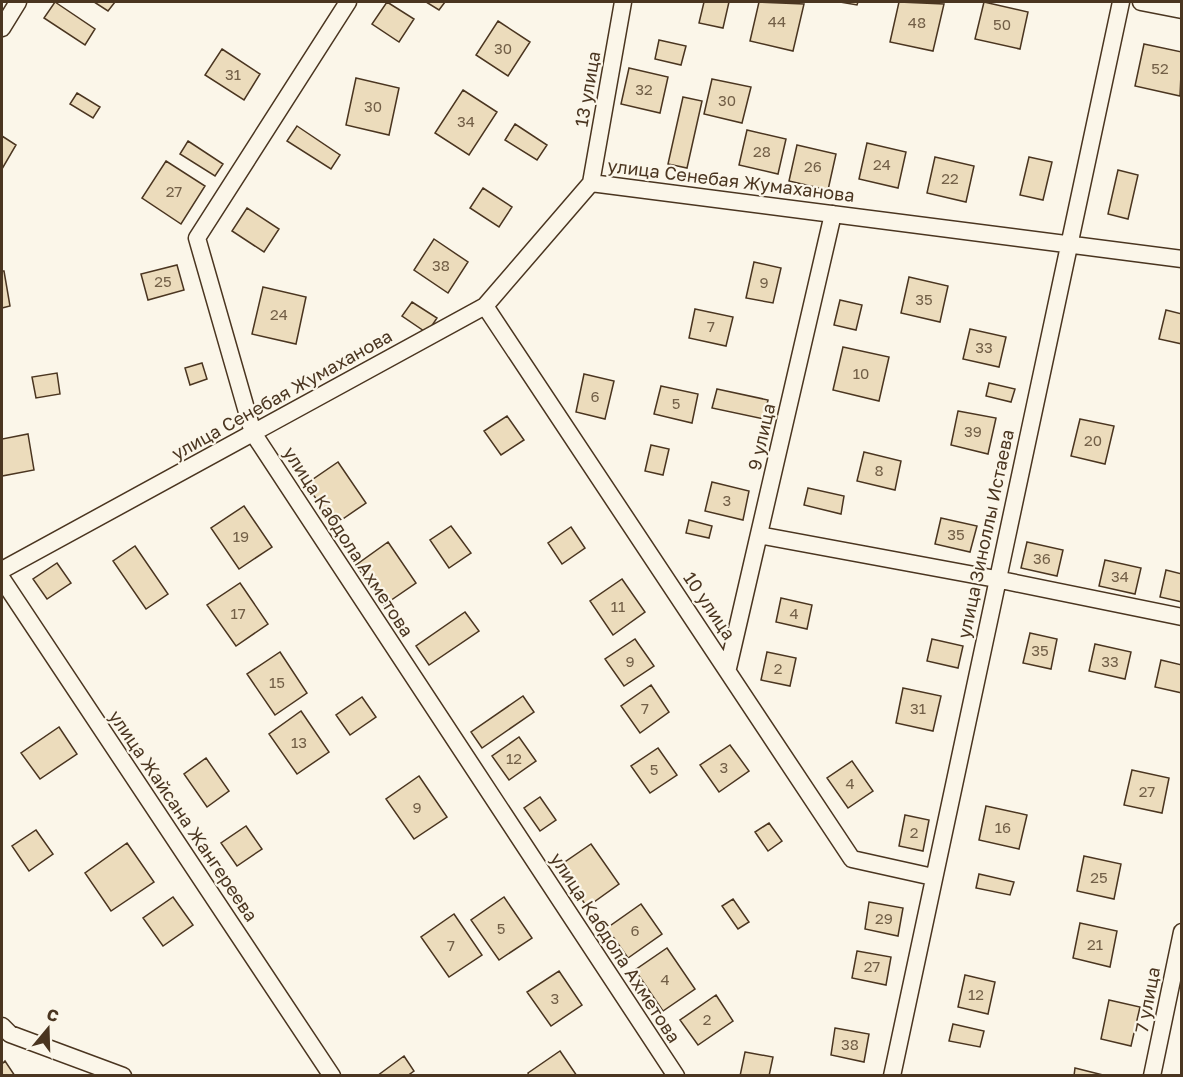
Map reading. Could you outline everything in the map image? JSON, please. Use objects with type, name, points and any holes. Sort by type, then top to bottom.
[{"type":"street","points":[[2,28],[18,2]]},
{"type":"street","name":"улица Кабдола Ахметова","points":[[348,2],[197,238],[253,433],[676,1076]]},
{"type":"street","name":"13 улица","points":[[591,183],[623,2]]},
{"type":"street","name":"улица Зиноллы Истаева","points":[[892,1076],[996,579],[1121,2]]},
{"type":"street","points":[[1141,2],[1182,10]]},
{"type":"street","name":"улица Сенебая Жумаханова","points":[[2,570],[485,306],[591,183],[1182,259]]},
{"type":"street","name":"9 улица","points":[[728,668],[833,214]]},
{"type":"street","name":"10 улица","points":[[485,306],[728,668],[852,859],[933,877]]},
{"type":"street","points":[[759,535],[996,579],[1182,617]]},
{"type":"street","name":"улица Жайсана Жангереева","points":[[2,579],[332,1076]]},
{"type":"street","name":"7 улица","points":[[1152,1076],[1182,932]]},
{"type":"street","points":[[2,1026],[10,1034],[123,1076]]},
{"type":"building","points":[[55,2],[95,29],[85,45],[44,18]]},
{"type":"building","points":[[94,2],[115,2],[108,11]]},
{"type":"building","points":[[387,2],[414,19],[399,42],[372,24]]},
{"type":"building","points":[[426,2],[445,2],[439,10]]},
{"type":"building","points":[[704,2],[729,2],[723,28],[699,23]]},
{"type":"building","points":[[759,2],[804,4],[793,51],[750,41]]},
{"type":"building","points":[[840,2],[858,2],[857,5]]},
{"type":"building","points":[[899,2],[944,4],[933,51],[890,42]]},
{"type":"building","points":[[984,2],[1028,12],[1020,49],[975,39]]},
{"type":"building","points":[[498,21],[530,42],[508,76],[476,55]]},
{"type":"building","points":[[659,40],[686,46],[681,65],[655,59]]},
{"type":"building","points":[[1144,44],[1182,52],[1180,96],[1135,86]]},
{"type":"building","points":[[222,49],[260,74],[244,100],[205,75]]},
{"type":"building","points":[[629,68],[668,77],[660,113],[621,104]]},
{"type":"building","points":[[356,78],[399,88],[389,135],[346,125]]},
{"type":"building","points":[[712,79],[751,87],[742,123],[704,114]]},
{"type":"building","points":[[463,90],[497,112],[469,155],[435,133]]},
{"type":"building","points":[[77,93],[100,107],[93,118],[70,104]]},
{"type":"building","points":[[683,97],[702,101],[687,168],[668,164]]},
{"type":"building","points":[[515,124],[547,145],[537,160],[505,140]]},
{"type":"building","points":[[297,126],[340,155],[331,169],[287,141]]},
{"type":"building","points":[[747,130],[786,139],[778,174],[739,165]]},
{"type":"building","points":[[2,136],[16,145],[2,169]]},
{"type":"building","points":[[188,141],[223,164],[215,176],[180,154]]},
{"type":"building","points":[[867,143],[906,152],[898,188],[859,179]]},
{"type":"building","points":[[797,145],[836,154],[828,190],[789,181]]},
{"type":"building","points":[[935,157],[974,166],[966,202],[927,193]]},
{"type":"building","points":[[1029,157],[1052,162],[1043,200],[1020,195]]},
{"type":"building","points":[[166,161],[205,186],[181,224],[142,198]]},
{"type":"building","points":[[1118,170],[1138,175],[1128,219],[1108,214]]},
{"type":"building","points":[[483,188],[512,207],[499,227],[470,208]]},
{"type":"building","points":[[247,208],[279,229],[264,252],[232,231]]},
{"type":"building","points":[[434,239],[468,262],[448,293],[414,270]]},
{"type":"building","points":[[754,262],[781,268],[773,303],[746,298]]},
{"type":"building","points":[[177,265],[184,290],[148,300],[141,274]]},
{"type":"building","points":[[2,271],[4,271],[10,306],[2,308]]},
{"type":"building","points":[[909,277],[948,286],[940,322],[901,313]]},
{"type":"building","points":[[263,287],[306,297],[296,344],[252,334]]},
{"type":"building","points":[[840,300],[862,305],[856,330],[834,325]]},
{"type":"building","points":[[412,302],[437,318],[427,333],[402,316]]},
{"type":"building","points":[[695,309],[733,317],[726,346],[689,338]]},
{"type":"building","points":[[1166,310],[1182,314],[1182,344],[1159,339]]},
{"type":"building","points":[[970,329],[1006,337],[999,367],[963,359]]},
{"type":"building","points":[[843,347],[889,357],[879,401],[833,390]]},
{"type":"building","points":[[202,363],[207,379],[190,385],[185,368]]},
{"type":"building","points":[[57,373],[60,394],[36,398],[32,377]]},
{"type":"building","points":[[584,374],[614,381],[605,419],[576,412]]},
{"type":"building","points":[[989,383],[1015,389],[1011,402],[986,396]]},
{"type":"building","points":[[661,386],[698,394],[692,423],[654,414]]},
{"type":"building","points":[[717,389],[768,400],[764,419],[712,408]]},
{"type":"building","points":[[958,411],[996,418],[988,454],[951,445]]},
{"type":"building","points":[[507,416],[524,440],[501,455],[484,431]]},
{"type":"building","points":[[1080,419],[1114,426],[1105,464],[1071,456]]},
{"type":"building","points":[[28,434],[34,470],[2,476],[2,439]]},
{"type":"building","points":[[651,445],[669,449],[663,475],[645,471]]},
{"type":"building","points":[[864,452],[901,461],[895,490],[857,481]]},
{"type":"building","points":[[338,462],[366,503],[334,525],[306,484]]},
{"type":"building","points":[[712,482],[749,491],[743,520],[705,511]]},
{"type":"building","points":[[808,488],[844,496],[841,514],[804,505]]},
{"type":"building","points":[[244,506],[272,547],[239,569],[211,528]]},
{"type":"building","points":[[941,518],[977,526],[970,552],[935,544]]},
{"type":"building","points":[[689,520],[712,526],[709,538],[686,533]]},
{"type":"building","points":[[451,526],[471,553],[449,568],[430,540]]},
{"type":"building","points":[[571,527],[585,548],[562,564],[548,543]]},
{"type":"building","points":[[388,542],[416,583],[384,605],[356,565]]},
{"type":"building","points":[[1027,542],[1063,550],[1057,576],[1021,568]]},
{"type":"building","points":[[135,546],[168,594],[146,609],[113,561]]},
{"type":"building","points":[[1105,560],[1141,568],[1135,594],[1099,586]]},
{"type":"building","points":[[57,563],[71,583],[47,599],[33,579]]},
{"type":"building","points":[[1166,570],[1182,574],[1182,602],[1160,597]]},
{"type":"building","points":[[622,579],[645,612],[613,635],[590,601]]},
{"type":"building","points":[[240,583],[268,624],[236,646],[207,605]]},
{"type":"building","points":[[781,598],[812,605],[807,629],[776,622]]},
{"type":"building","points":[[465,612],[479,631],[429,665],[416,646]]},
{"type":"building","points":[[1030,633],[1057,639],[1051,669],[1023,663]]},
{"type":"building","points":[[635,639],[654,666],[624,686],[605,659]]},
{"type":"building","points":[[932,639],[963,646],[958,668],[927,661]]},
{"type":"building","points":[[1095,644],[1131,652],[1125,679],[1089,671]]},
{"type":"building","points":[[280,652],[307,693],[275,715],[247,674]]},
{"type":"building","points":[[767,652],[796,658],[790,686],[761,680]]},
{"type":"building","points":[[1161,660],[1182,665],[1182,693],[1155,687]]},
{"type":"building","points":[[651,685],[669,712],[640,733],[621,706]]},
{"type":"building","points":[[903,688],[941,696],[933,731],[896,723]]},
{"type":"building","points":[[523,696],[534,712],[482,748],[471,732]]},
{"type":"building","points":[[362,697],[376,717],[350,735],[336,715]]},
{"type":"building","points":[[301,711],[329,752],[297,774],[269,734]]},
{"type":"building","points":[[59,727],[77,754],[40,779],[21,753]]},
{"type":"building","points":[[519,737],[536,761],[509,780],[492,756]]},
{"type":"building","points":[[730,745],[749,771],[719,792],[700,765]]},
{"type":"building","points":[[658,748],[677,775],[650,793],[631,766]]},
{"type":"building","points":[[206,758],[229,791],[207,807],[184,774]]},
{"type":"building","points":[[852,761],[873,791],[848,808],[827,778]]},
{"type":"building","points":[[1132,770],[1169,778],[1162,813],[1124,805]]},
{"type":"building","points":[[419,776],[447,817],[414,839],[386,799]]},
{"type":"building","points":[[540,797],[556,820],[540,831],[524,808]]},
{"type":"building","points":[[986,806],[1027,815],[1019,849],[979,840]]},
{"type":"building","points":[[905,815],[929,820],[923,851],[899,846]]},
{"type":"building","points":[[769,823],[782,841],[768,851],[755,832]]},
{"type":"building","points":[[246,826],[262,849],[237,866],[221,843]]},
{"type":"building","points":[[36,830],[53,854],[29,871],[12,846]]},
{"type":"building","points":[[127,843],[154,882],[111,911],[85,873]]},
{"type":"building","points":[[591,844],[619,884],[587,907],[559,866]]},
{"type":"building","points":[[1084,856],[1121,864],[1114,899],[1077,891]]},
{"type":"building","points":[[979,874],[1014,882],[1010,895],[976,888]]},
{"type":"building","points":[[173,897],[193,925],[163,946],[143,918]]},
{"type":"building","points":[[504,897],[532,938],[499,960],[471,920]]},
{"type":"building","points":[[733,899],[749,922],[738,929],[722,906]]},
{"type":"building","points":[[869,902],[903,908],[898,936],[865,929]]},
{"type":"building","points":[[641,904],[662,934],[628,958],[607,928]]},
{"type":"building","points":[[454,914],[482,955],[449,977],[421,937]]},
{"type":"building","points":[[1080,923],[1117,931],[1110,967],[1073,958]]},
{"type":"building","points":[[667,948],[695,989],[663,1011],[635,970]]},
{"type":"building","points":[[857,951],[891,957],[886,985],[852,978]]},
{"type":"building","points":[[559,971],[582,1005],[551,1026],[527,992]]},
{"type":"building","points":[[965,975],[995,982],[988,1014],[958,1007]]},
{"type":"building","points":[[716,995],[733,1021],[698,1045],[680,1020]]},
{"type":"building","points":[[1109,1000],[1140,1007],[1131,1046],[1101,1039]]},
{"type":"building","points":[[953,1024],[984,1031],[980,1047],[949,1041]]},
{"type":"building","points":[[835,1028],[869,1034],[864,1062],[831,1055]]},
{"type":"building","points":[[560,1051],[577,1076],[529,1076],[528,1073]]},
{"type":"building","points":[[745,1052],[773,1057],[769,1076],[740,1076]]},
{"type":"building","points":[[404,1056],[414,1071],[407,1076],[377,1076]]},
{"type":"building","points":[[5,1061],[15,1076],[2,1076],[2,1064]]},
{"type":"building","points":[[1075,1068],[1107,1076],[1074,1076]]}]
